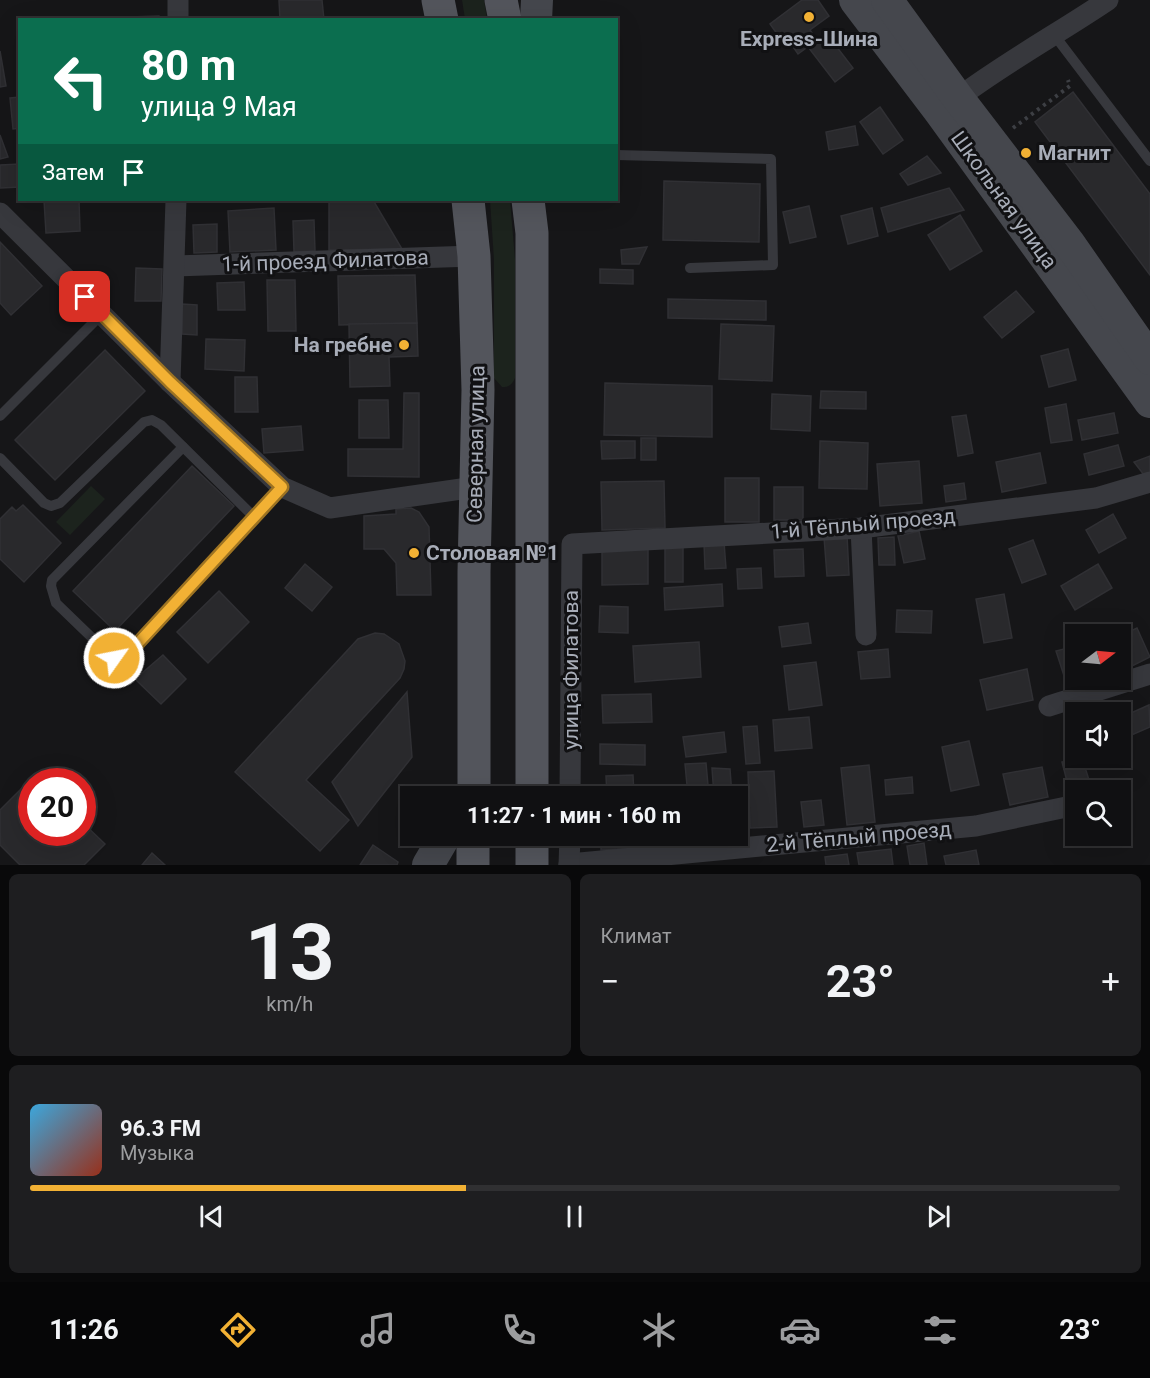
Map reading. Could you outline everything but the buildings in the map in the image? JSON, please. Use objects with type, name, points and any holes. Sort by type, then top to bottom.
[{"type":"main road","points":[[438,0],[442,18]]},
{"type":"main road","points":[[501,0],[505,18]]},
{"type":"main road","points":[[536,18],[537,0]]},
{"type":"main road","name":"Школьная улица","points":[[855,0],[1069,243],[1150,359]]},
{"type":"main road","name":"Школьная улица","points":[[887,0],[949,105],[1150,402]]},
{"type":"main road","name":"Северная улица","points":[[468,201],[474,256],[478,390],[475,487],[474,786]]},
{"type":"main road","points":[[530,201],[532,233],[532,786]]},
{"type":"main road","points":[[464,786],[475,741]]},
{"type":"main road","points":[[428,865],[439,846]]},
{"type":"main road","points":[[473,846],[473,865]]},
{"type":"main road","points":[[532,846],[532,865]]},
{"type":"street","points":[[178,0],[178,18]]},
{"type":"street","points":[[949,105],[1027,51],[1055,36],[1108,0]]},
{"type":"street","points":[[170,382],[176,201]]},
{"type":"street","points":[[0,213],[170,382],[282,487],[330,507],[475,487]]},
{"type":"street","name":"1-й проезд Филатова","points":[[175,266],[474,256]]},
{"type":"street","name":"1-й Тёплый проезд","points":[[572,544],[861,528],[1096,498],[1150,482]]},
{"type":"street","points":[[861,528],[866,635]]},
{"type":"street","name":"улица Филатова","points":[[570,786],[572,544]]},
{"type":"street","points":[[1049,706],[1150,674]]},
{"type":"street","name":"2-й Тёплый проезд","points":[[569,865],[976,826],[1065,807]]},
{"type":"street","points":[[569,865],[570,846]]},
{"type":"lane","points":[[1055,36],[1150,161]]},
{"type":"lane","points":[[618,155],[771,159],[773,266],[690,268]]},
{"type":"lane","points":[[0,416],[102,314]]},
{"type":"lane","points":[[0,458],[44,503],[51,506],[60,503],[68,496],[144,422],[152,420],[161,425],[254,517]]},
{"type":"lane","points":[[183,447],[52,580],[51,586],[56,603],[114,658],[122,658],[128,654],[282,487]]},
{"type":"shaded area","points":[[462,0],[484,0],[487,18],[465,18]]},
{"type":"shaded area","points":[[490,201],[510,201],[515,259],[515,378],[510,385],[504,387],[494,378],[494,260]]},
{"type":"shaded area","points":[[91,486],[105,499],[70,535],[56,522]]},
{"type":"place","name":"Express-Шина","points":[[809,17]]},
{"type":"place","name":"Магнит","points":[[1026,153]]},
{"type":"place","name":"На гребне","points":[[404,345]]},
{"type":"place","name":"Столовая №1","points":[[414,553]]},
{"type":"route","points":[[85,297],[170,382],[282,487],[128,654],[122,658],[114,658]]}]
